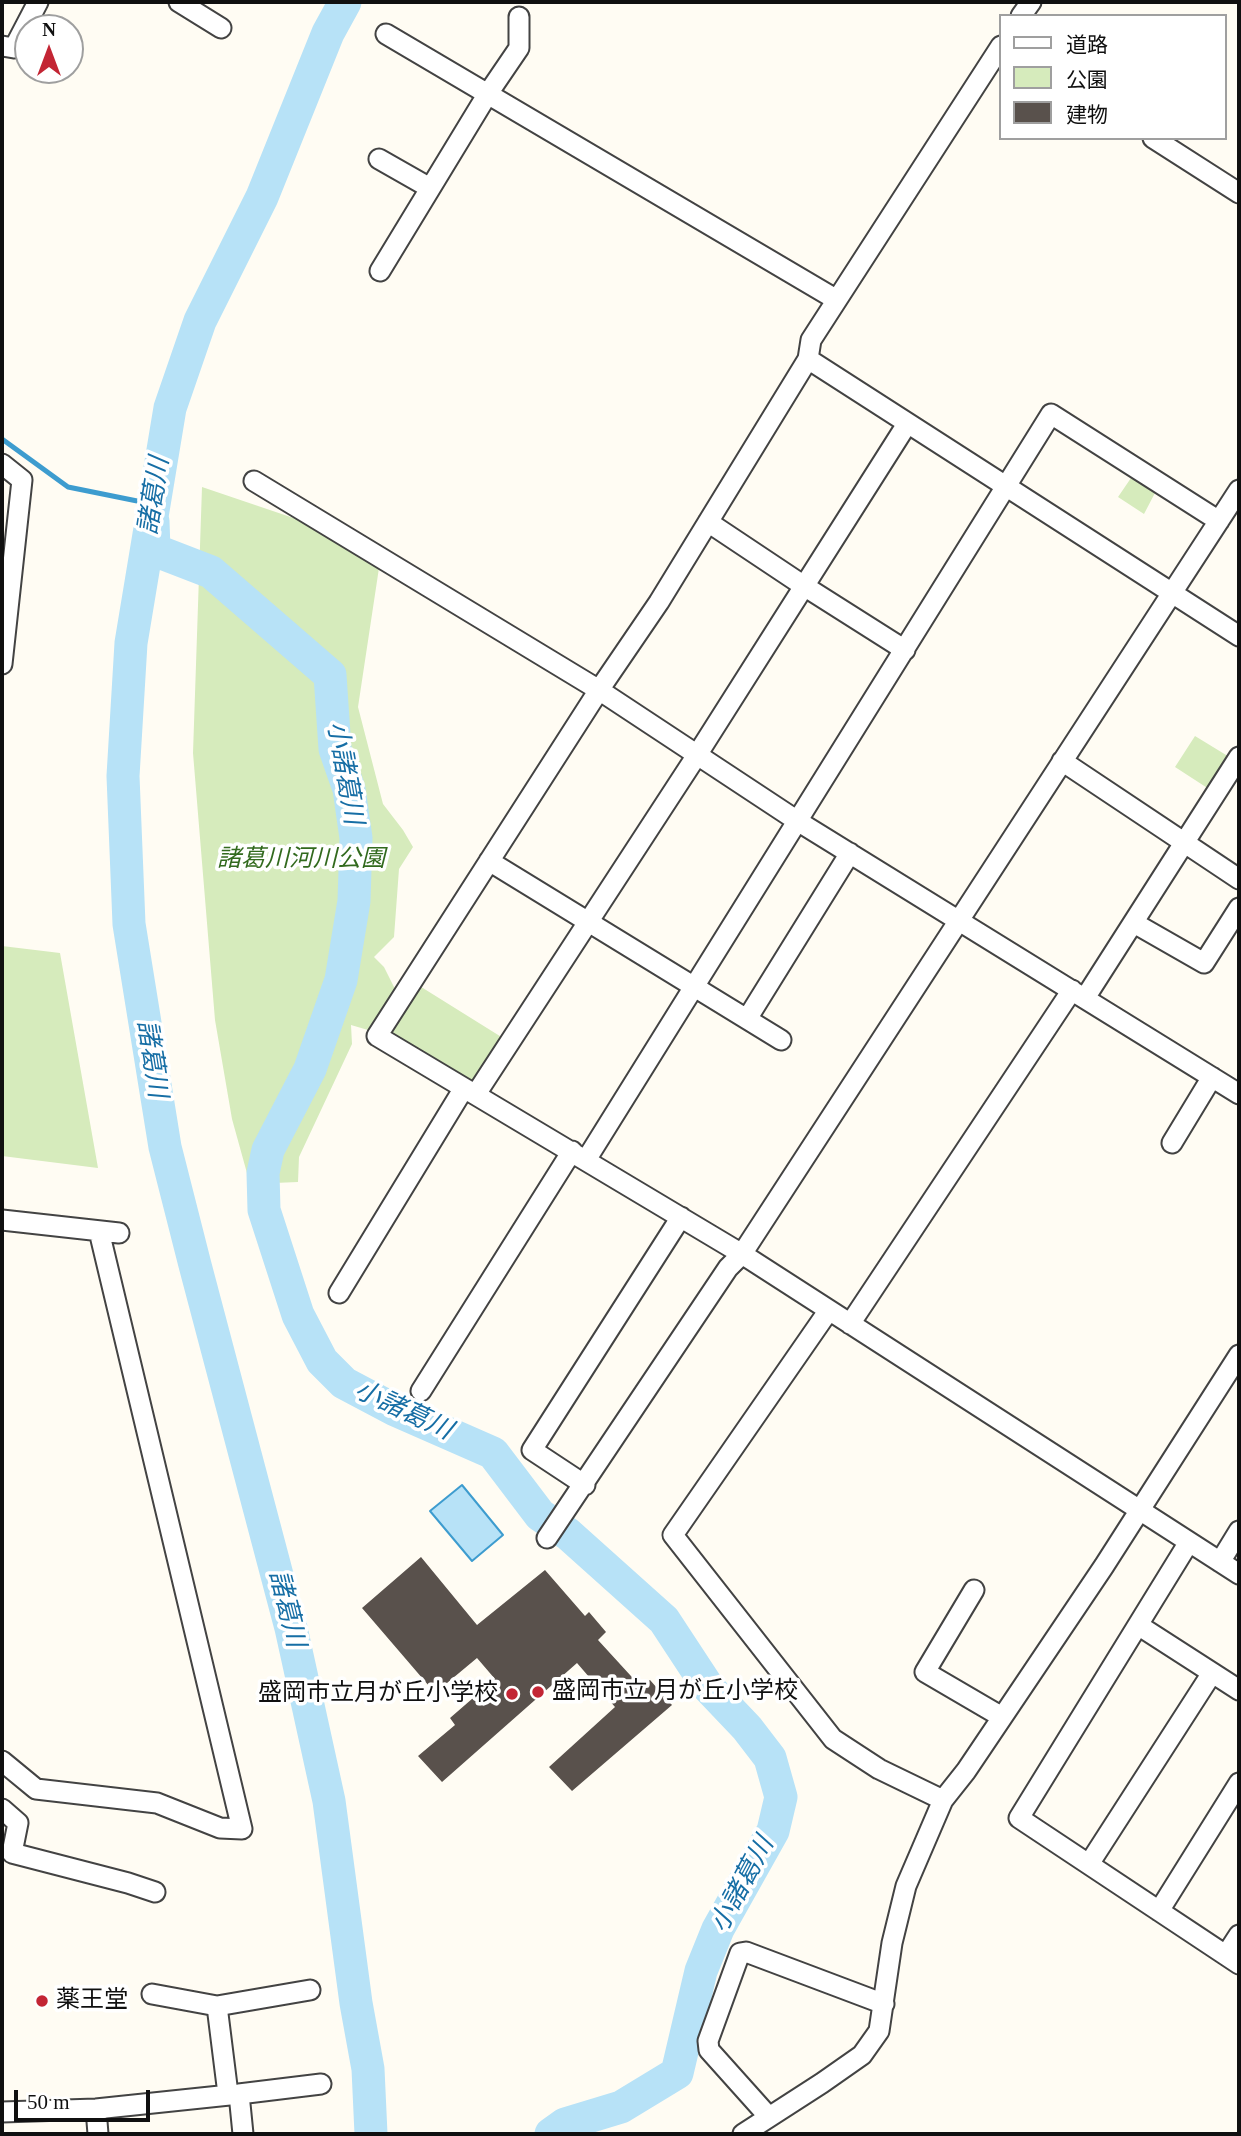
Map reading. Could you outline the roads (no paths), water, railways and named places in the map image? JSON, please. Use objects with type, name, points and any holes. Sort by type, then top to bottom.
[{"type":"street","points":[[2,46],[14,47],[38,2]]},
{"type":"street","points":[[178,2],[221,28]]},
{"type":"street","points":[[380,271],[487,95],[519,48],[519,17]]},
{"type":"street","points":[[386,34],[838,300]]},
{"type":"street","points":[[1000,48],[811,340],[808,359],[659,602],[599,690],[377,1036],[741,1254],[1239,1574]]},
{"type":"street","points":[[1156,140],[1239,193]]},
{"type":"street","points":[[379,159],[430,188]]},
{"type":"street","points":[[808,359],[1239,636]]},
{"type":"street","points":[[421,1391],[695,987],[1051,414],[1219,521]]},
{"type":"street","points":[[339,1293],[470,1091],[589,921],[907,424]]},
{"type":"street","points":[[2,464],[22,480],[2,664]]},
{"type":"street","points":[[254,481],[599,690],[799,822],[1239,1094]]},
{"type":"street","points":[[547,1538],[728,1268],[741,1254],[1239,490]]},
{"type":"street","points":[[708,522],[905,650]]},
{"type":"street","points":[[1062,761],[1239,880]]},
{"type":"street","points":[[850,1324],[1079,994],[1134,923],[1237,764]]},
{"type":"street","points":[[747,1019],[850,853]]},
{"type":"street","points":[[489,861],[781,1040]]},
{"type":"street","points":[[1134,923],[1204,963],[1239,908]]},
{"type":"street","points":[[1172,1143],[1212,1077]]},
{"type":"street","points":[[584,1485],[532,1450],[681,1217]]},
{"type":"street","points":[[2,1220],[119,1233]]},
{"type":"street","points":[[4,1769],[36,1789],[158,1803],[220,1828],[242,1829],[99,1231]]},
{"type":"street","points":[[829,1310],[673,1535],[833,1739],[879,1769],[943,1800]]},
{"type":"street","points":[[743,2134],[862,2054],[879,2031],[892,1943],[906,1886],[943,1800],[1140,1511],[1239,1355]]},
{"type":"street","points":[[1220,1562],[1239,1531]]},
{"type":"street","points":[[1189,1542],[1019,1818],[1233,1960],[1239,1935]]},
{"type":"street","points":[[974,1590],[926,1672],[1002,1717]]},
{"type":"street","points":[[1138,1625],[1239,1690]]},
{"type":"street","points":[[1089,1864],[1212,1673]]},
{"type":"street","points":[[1159,1911],[1239,1783]]},
{"type":"street","points":[[2,1809],[18,1823],[12,1853],[155,1892]]},
{"type":"street","points":[[769,2117],[709,2050],[708,2041],[740,1954],[746,1952],[884,2004]]},
{"type":"street","points":[[152,1994],[217,2006],[310,1990]]},
{"type":"street","points":[[217,2006],[243,2134]]},
{"type":"street","points":[[2,2112],[96,2109],[321,2084]]},
{"type":"street","points":[[96,2109],[98,2134]]},
{"type":"water","points":[[462,1485],[503,1535],[472,1561],[430,1511]]},
{"type":"waterway","name":"諸葛川","points":[[345,2],[328,33],[262,197],[200,321],[170,408],[131,643],[123,776],[129,924],[165,1147],[291,1628],[329,1801],[356,2003],[368,2069],[371,2134]]},
{"type":"waterway","points":[[2,439],[68,487],[152,504]]},
{"type":"waterway","name":"小諸葛川","points":[[153,521],[154,550],[211,572],[330,675],[335,749],[349,789],[356,838],[354,901],[341,980],[310,1069],[268,1150],[263,1173],[264,1210],[298,1315],[322,1361],[344,1383],[395,1410],[493,1453],[540,1515],[568,1534],[664,1620],[708,1687],[747,1728],[770,1758],[781,1797],[773,1831],[718,1929],[701,1971],[677,2073],[621,2107],[565,2124],[551,2134]]},
{"type":"place","name":"盛岡市立 月が丘小学校","points":[[538,1692]]},
{"type":"place","name":"盛岡市立月が丘小学校","points":[[512,1694]]},
{"type":"place","name":"薬王堂","points":[[42,2001]]},
{"type":"park label","name":"諸葛川河川公園","points":[[301,860]]}]
